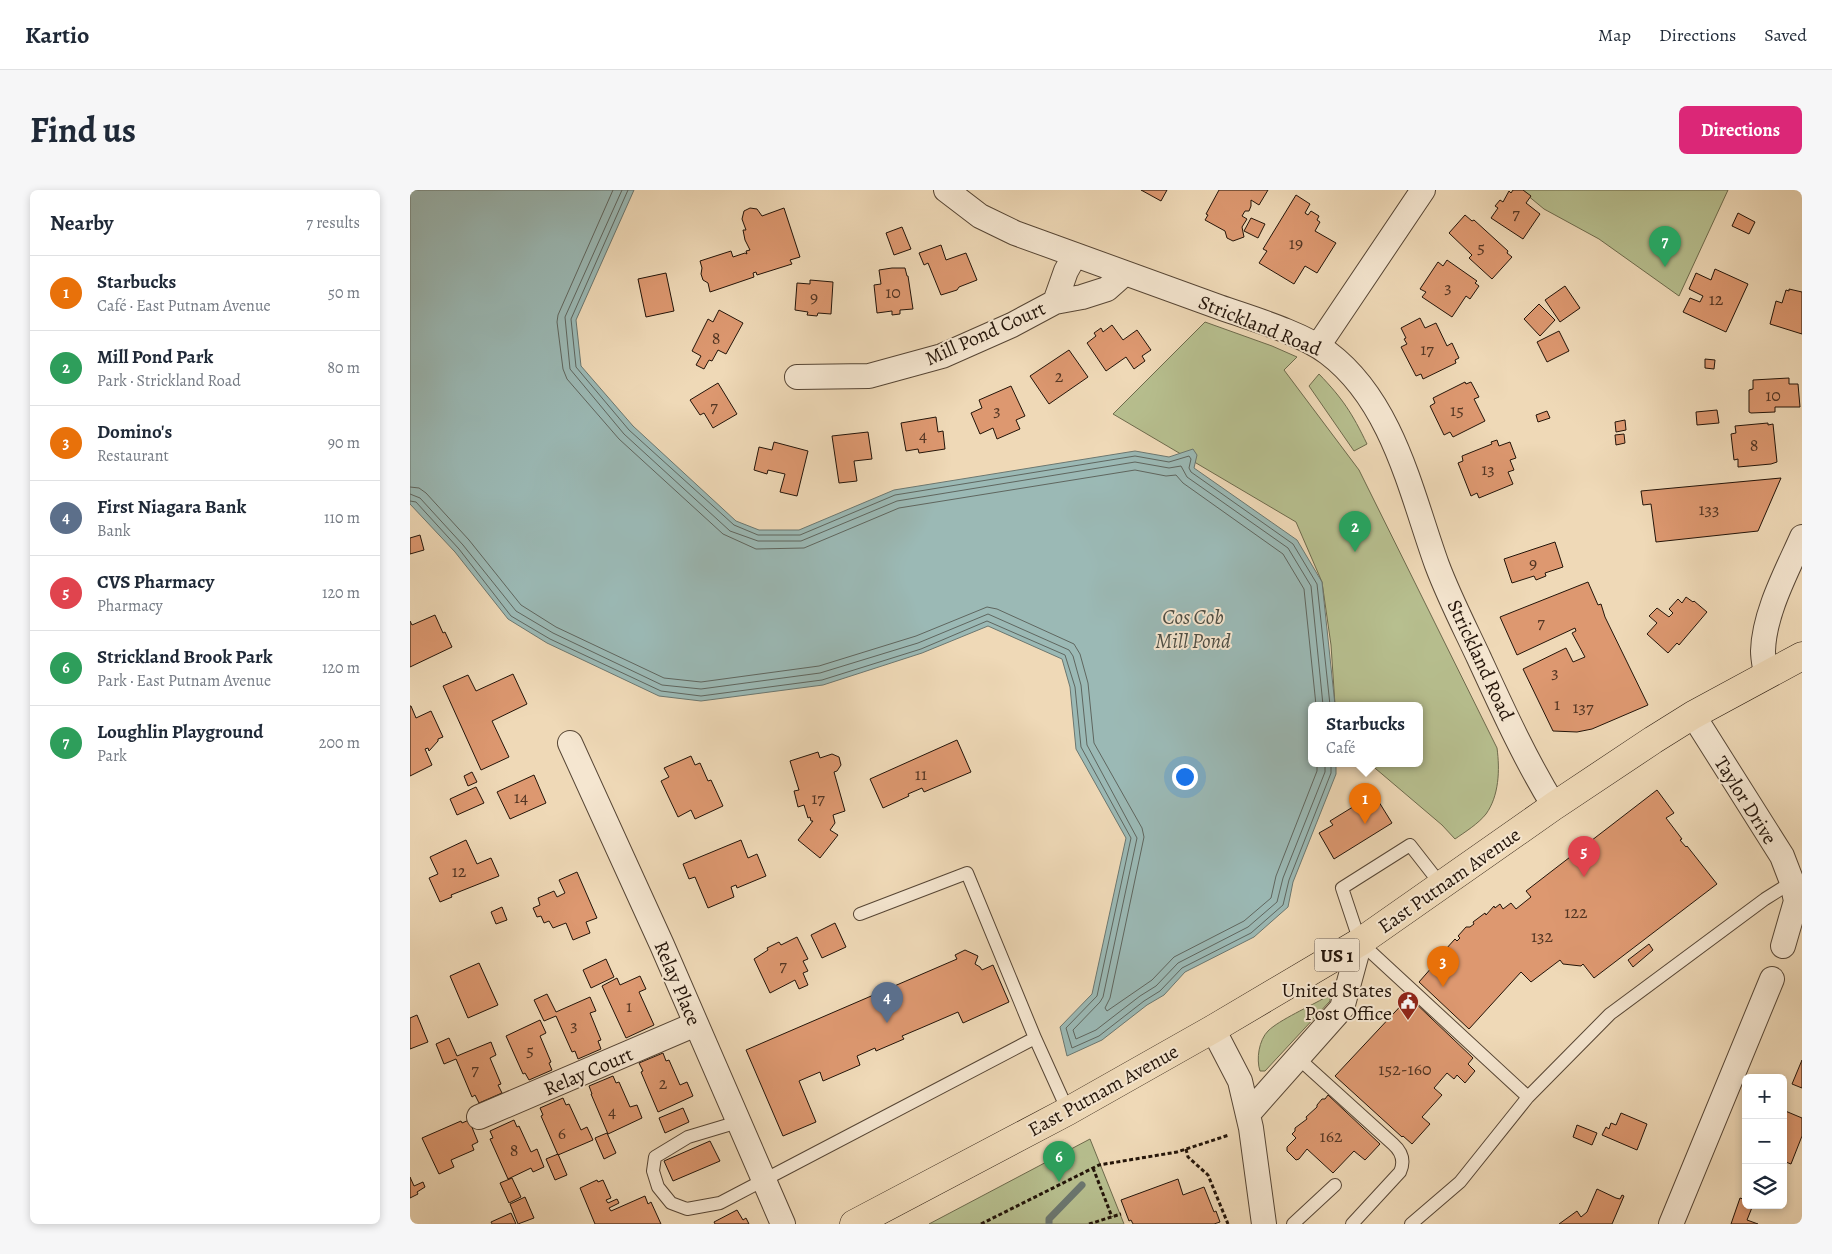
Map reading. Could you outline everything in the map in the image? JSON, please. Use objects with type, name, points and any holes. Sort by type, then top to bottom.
[{"type":"main road","name":"East Putnam Avenue","points":[[870,1220],[1213,1029],[1360,942],[1554,806],[1653,740],[1802,656]]},
{"type":"street","name":"Strickland Road","points":[[946,190],[980,216],[998,226],[1249,318],[1318,346],[1337,360],[1358,380],[1380,415],[1405,469],[1438,566],[1461,620],[1533,770],[1554,806]]},
{"type":"street","points":[[1318,346],[1423,190]]},
{"type":"street","name":"Mill Pond Court","points":[[1055,302],[1066,271],[1075,255]]},
{"type":"street","name":"Mill Pond Court","points":[[797,377],[868,376],[942,356],[1012,325],[1055,302],[1082,297],[1107,289],[1125,273]]},
{"type":"street","points":[[1766,675],[1763,653],[1767,624],[1783,580],[1802,537]]},
{"type":"street","name":"Taylor Drive","points":[[1693,716],[1782,856],[1792,882],[1796,901],[1783,946]]},
{"type":"street","name":"Relay Place","points":[[570,743],[783,1224]]},
{"type":"street","points":[[1250,1121],[1298,1058],[1342,1008],[1360,942]]},
{"type":"street","points":[[1671,1224],[1772,979]]},
{"type":"street","name":"Relay Court","points":[[479,1117],[696,1024]]},
{"type":"street","points":[[1213,1029],[1240,1081],[1250,1121],[1264,1224]]},
{"type":"lane","points":[[1442,886],[1410,846],[1342,888],[1360,942],[1528,1097]]},
{"type":"lane","points":[[860,914],[967,872],[1035,1038],[1068,1111]]},
{"type":"lane","points":[[1411,1224],[1460,1182],[1528,1097],[1610,1014],[1765,898],[1792,882]]},
{"type":"lane","points":[[738,1122],[688,1137],[655,1157],[652,1171],[658,1187],[671,1203],[687,1209],[720,1203],[1035,1038]]},
{"type":"lane","points":[[1298,1058],[1399,1149],[1402,1156],[1403,1166],[1400,1172],[1352,1224]]},
{"type":"lane","points":[[1293,1224],[1335,1185]]},
{"type":"path","points":[[981,1224],[1100,1165],[1186,1149],[1250,1121]]},
{"type":"path","points":[[1186,1149],[1188,1157],[1208,1174],[1228,1224]]},
{"type":"path","points":[[1093,1168],[1112,1217]]},
{"type":"path","points":[[1089,1224],[1121,1214]]},
{"type":"green space","points":[[1521,190],[1728,190],[1679,296],[1599,239],[1544,209]]},
{"type":"green space","points":[[1205,322],[1297,357],[1284,370],[1359,470],[1497,748],[1498,782],[1496,791],[1490,807],[1479,821],[1455,839],[1442,825],[1374,767],[1423,767],[1423,702],[1335,702],[1331,645],[1322,582],[1296,522],[1113,414]]},
{"type":"green space","points":[[1319,374],[1335,391],[1346,407],[1367,444],[1354,451],[1309,386]]},
{"type":"green space","points":[[1326,997],[1330,997],[1330,1001],[1265,1071],[1260,1071],[1258,1061],[1259,1050],[1262,1039],[1268,1031],[1287,1018]]},
{"type":"green space","points":[[1090,1139],[1124,1224],[929,1224]]},
{"type":"water","name":"Cos Cob Mill Pond","points":[[410,190],[634,190],[576,320],[581,366],[633,426],[736,521],[759,530],[799,530],[894,490],[1135,451],[1169,457],[1193,449],[1197,455],[1194,468],[1297,540],[1322,582],[1335,702],[1308,702],[1308,767],[1336,767],[1336,774],[1293,882],[1288,907],[1254,937],[1185,972],[1164,995],[1147,1005],[1102,1040],[1067,1056],[1060,1027],[1092,994],[1126,838],[1076,749],[1070,687],[1062,659],[988,626],[922,653],[823,685],[701,701],[659,696],[547,643],[508,619],[455,552],[410,504]]},
{"type":"building","points":[[1141,190],[1167,190],[1161,201]]},
{"type":"building","points":[[1219,190],[1268,190],[1259,205],[1251,200],[1249,211],[1245,211],[1242,216],[1247,219],[1242,227],[1244,237],[1233,241],[1227,238],[1225,231],[1205,220],[1208,215],[1206,214]]},
{"type":"building","points":[[1513,190],[1523,190],[1531,196],[1526,203],[1540,214],[1523,239],[1491,218],[1498,208],[1495,206],[1500,200],[1503,202],[1509,191],[1511,193]]},
{"type":"building","points":[[1296,195],[1310,204],[1305,213],[1308,215],[1311,211],[1319,216],[1317,220],[1320,222],[1315,231],[1336,243],[1317,273],[1305,266],[1294,284],[1259,263],[1267,251],[1263,249]]},
{"type":"building","points":[[750,208],[757,209],[762,216],[784,208],[800,257],[790,260],[792,264],[757,275],[756,272],[753,273],[754,277],[710,292],[708,283],[703,280],[701,274],[700,261],[731,251],[733,257],[747,254],[746,251],[750,250],[745,240],[743,230],[746,230],[742,219],[744,211]]},
{"type":"building","points":[[1738,213],[1755,222],[1749,234],[1732,226]]},
{"type":"building","points":[[1465,215],[1472,221],[1474,220],[1508,251],[1507,253],[1512,257],[1492,279],[1469,258],[1472,255],[1449,233]]},
{"type":"building","points":[[1251,218],[1265,224],[1258,238],[1244,231]]},
{"type":"building","points":[[902,227],[911,249],[894,255],[886,233]]},
{"type":"building","points":[[941,245],[946,260],[966,253],[977,280],[959,287],[957,290],[941,295],[928,263],[924,265],[919,253]]},
{"type":"building","points":[[1447,260],[1477,281],[1475,283],[1479,286],[1470,299],[1466,296],[1452,317],[1422,297],[1426,292],[1420,289],[1438,262],[1443,266]]},
{"type":"building","points":[[905,268],[913,309],[900,310],[900,314],[892,315],[892,311],[877,313],[874,285],[881,284],[879,270]]},
{"type":"building","points":[[1715,269],[1748,284],[1726,332],[1683,312],[1690,298],[1700,302],[1703,296],[1689,289],[1696,273],[1711,280]]},
{"type":"building","points":[[666,273],[674,311],[646,317],[638,279]]},
{"type":"building","points":[[810,280],[833,282],[831,314],[818,313],[817,316],[807,315],[808,312],[795,310],[797,283],[810,284]]},
{"type":"building","points":[[1565,286],[1580,308],[1560,322],[1545,300]]},
{"type":"building","points":[[1789,289],[1802,292],[1802,334],[1770,324],[1776,301],[1782,303],[1786,290],[1789,291]]},
{"type":"building","points":[[1539,304],[1555,320],[1540,336],[1524,319]]},
{"type":"building","points":[[719,310],[743,323],[726,354],[718,350],[712,361],[709,360],[704,369],[696,365],[701,356],[692,351],[708,319],[713,322]]},
{"type":"building","points":[[1420,318],[1425,328],[1436,323],[1447,346],[1452,343],[1459,358],[1455,360],[1456,363],[1423,379],[1421,374],[1416,376],[1401,347],[1407,344],[1401,328]]},
{"type":"building","points":[[1112,325],[1123,340],[1137,330],[1151,350],[1142,356],[1145,361],[1134,369],[1126,357],[1106,371],[1087,343],[1096,336],[1094,333],[1101,328],[1103,332]]},
{"type":"building","points":[[1559,331],[1569,351],[1547,362],[1537,342]]},
{"type":"building","points":[[1069,350],[1088,377],[1049,404],[1030,376]]},
{"type":"building","points":[[1705,359],[1715,360],[1714,369],[1705,368]]},
{"type":"building","points":[[1789,378],[1789,384],[1798,384],[1800,407],[1775,407],[1775,412],[1749,412],[1749,390],[1753,389],[1753,380]]},
{"type":"building","points":[[1465,382],[1466,384],[1471,382],[1479,397],[1474,399],[1485,421],[1453,437],[1450,432],[1444,435],[1430,406],[1435,403],[1433,398]]},
{"type":"building","points":[[718,383],[737,414],[713,428],[704,413],[700,415],[690,400]]},
{"type":"building","points":[[1011,386],[1025,416],[1016,420],[1020,429],[997,439],[993,428],[980,434],[971,413],[982,408],[979,400]]},
{"type":"building","points":[[1717,410],[1719,423],[1697,425],[1696,412]]},
{"type":"building","points":[[1547,411],[1550,418],[1538,422],[1536,415]]},
{"type":"building","points":[[936,417],[938,432],[943,431],[945,449],[919,453],[918,449],[906,451],[901,423]]},
{"type":"building","points":[[1625,420],[1626,430],[1616,432],[1615,422]]},
{"type":"building","points":[[1768,423],[1768,425],[1773,424],[1777,462],[1738,467],[1738,459],[1734,460],[1731,434],[1736,433],[1735,426]]},
{"type":"building","points":[[868,432],[872,459],[854,461],[857,481],[839,483],[832,436]]},
{"type":"building","points":[[1624,434],[1625,443],[1616,445],[1615,435]]},
{"type":"building","points":[[1497,440],[1499,446],[1510,442],[1516,458],[1510,460],[1514,470],[1508,472],[1513,484],[1479,498],[1477,493],[1471,496],[1458,463],[1463,461],[1462,456],[1492,444],[1491,442]]},
{"type":"building","points":[[774,442],[808,451],[797,496],[780,492],[785,474],[768,470],[767,474],[754,470],[759,447],[772,450]]},
{"type":"building","points":[[1781,478],[1758,531],[1656,542],[1651,504],[1643,505],[1641,491]]},
{"type":"building","points":[[420,535],[424,550],[410,554],[410,538]]},
{"type":"building","points":[[1555,542],[1563,567],[1545,573],[1546,576],[1536,580],[1534,576],[1512,583],[1504,559]]},
{"type":"building","points":[[1588,582],[1598,605],[1601,604],[1605,617],[1648,705],[1592,729],[1577,732],[1553,731],[1523,669],[1566,648],[1573,662],[1585,657],[1572,633],[1576,631],[1575,628],[1517,655],[1500,617]]},
{"type":"building","points":[[1686,597],[1707,612],[1679,645],[1677,643],[1668,653],[1647,634],[1657,623],[1649,616],[1657,608],[1669,617],[1673,613],[1669,609],[1678,599],[1682,603]]},
{"type":"building","points":[[435,615],[452,647],[410,667],[410,621],[412,625]]},
{"type":"building","points":[[513,674],[527,704],[492,721],[509,757],[481,770],[443,686],[468,675],[476,691]]},
{"type":"building","points":[[410,706],[416,718],[431,711],[443,737],[438,739],[429,751],[428,748],[425,749],[432,765],[410,776]]},
{"type":"building","points":[[957,740],[971,772],[924,792],[922,788],[883,808],[870,779]]},
{"type":"building","points":[[818,752],[820,758],[832,754],[839,757],[841,765],[834,772],[845,811],[833,815],[835,823],[830,830],[838,835],[820,858],[798,840],[813,821],[811,821],[810,817],[808,818],[804,805],[798,807],[794,791],[799,790],[790,761]]},
{"type":"building","points":[[691,756],[695,765],[700,763],[708,781],[711,780],[723,806],[695,819],[691,810],[678,817],[661,781],[669,777],[664,768]]},
{"type":"building","points":[[472,772],[477,782],[468,786],[464,776]]},
{"type":"building","points":[[534,775],[546,803],[510,819],[497,792]]},
{"type":"building","points":[[476,787],[484,803],[457,815],[450,799]]},
{"type":"building","points":[[1657,790],[1674,813],[1666,818],[1682,839],[1680,840],[1717,884],[1594,978],[1583,964],[1581,966],[1563,964],[1560,960],[1531,982],[1521,972],[1469,1029],[1419,982],[1433,966],[1432,964],[1442,954],[1443,956],[1446,952],[1445,950],[1455,939],[1457,941],[1460,938],[1458,936],[1466,927],[1470,927],[1474,924],[1473,922],[1485,913],[1486,915],[1494,906],[1495,908],[1500,904],[1503,909],[1511,903],[1516,909],[1531,897],[1526,891]]},
{"type":"building","points":[[1374,794],[1392,823],[1334,859],[1319,833],[1333,825],[1330,821]]},
{"type":"building","points":[[466,840],[477,864],[491,858],[499,876],[451,895],[452,897],[440,902],[429,878],[438,874],[430,857]]},
{"type":"building","points":[[741,840],[748,858],[757,854],[766,876],[737,888],[736,885],[731,887],[734,897],[708,908],[695,877],[689,879],[683,864]]},
{"type":"building","points":[[577,872],[597,918],[586,922],[590,933],[573,940],[566,923],[553,928],[549,921],[544,923],[541,916],[537,917],[533,908],[540,905],[538,898],[554,891],[557,897],[565,893],[559,880]]},
{"type":"building","points":[[502,907],[507,920],[496,924],[491,912]]},
{"type":"building","points":[[835,923],[846,947],[822,958],[811,935]]},
{"type":"building","points":[[797,937],[808,959],[803,961],[808,971],[803,973],[808,985],[799,989],[795,980],[770,993],[754,959],[768,950],[767,948],[779,942],[781,945]]},
{"type":"building","points":[[1649,944],[1653,950],[1633,967],[1628,960]]},
{"type":"building","points":[[965,950],[978,956],[975,964],[982,970],[993,965],[1009,1002],[963,1023],[958,1012],[902,1036],[904,1039],[876,1051],[875,1048],[857,1056],[860,1065],[823,1081],[820,1072],[799,1081],[816,1122],[783,1136],[746,1050],[957,959],[955,955]]},
{"type":"building","points":[[606,959],[614,977],[591,988],[583,970]]},
{"type":"building","points":[[479,963],[498,1005],[468,1018],[450,976]]},
{"type":"building","points":[[640,976],[646,989],[639,992],[654,1025],[626,1038],[602,986],[617,978],[620,985]]},
{"type":"building","points":[[547,994],[556,1012],[590,997],[596,1011],[590,1013],[601,1040],[598,1041],[601,1049],[578,1059],[575,1051],[572,1052],[556,1016],[544,1021],[534,1000]]},
{"type":"building","points":[[1409,997],[1473,1058],[1468,1064],[1475,1071],[1465,1083],[1457,1075],[1454,1079],[1447,1073],[1434,1088],[1442,1095],[1422,1117],[1430,1124],[1412,1144],[1335,1076]]},
{"type":"building","points":[[417,1015],[428,1042],[410,1049],[410,1018]]},
{"type":"building","points":[[540,1020],[546,1033],[540,1036],[551,1062],[549,1063],[552,1070],[529,1080],[525,1073],[523,1074],[506,1036]]},
{"type":"building","points":[[449,1038],[457,1056],[491,1042],[496,1055],[490,1058],[501,1084],[498,1085],[502,1093],[479,1103],[475,1095],[472,1097],[456,1059],[444,1064],[436,1044]]},
{"type":"building","points":[[663,1053],[666,1061],[669,1060],[680,1085],[687,1082],[693,1096],[658,1112],[639,1063]]},
{"type":"building","points":[[1802,1060],[1802,1088],[1792,1084]]},
{"type":"building","points":[[613,1076],[616,1083],[619,1082],[630,1107],[637,1105],[642,1118],[608,1134],[589,1086]]},
{"type":"building","points":[[1328,1095],[1380,1144],[1365,1160],[1354,1151],[1333,1173],[1307,1149],[1296,1160],[1287,1151],[1287,1147],[1296,1138],[1292,1134],[1295,1128],[1307,1119],[1306,1117]]},
{"type":"building","points":[[563,1098],[566,1105],[569,1104],[581,1130],[587,1127],[593,1140],[558,1155],[541,1116],[543,1115],[540,1108]]},
{"type":"building","points":[[683,1108],[689,1122],[665,1133],[659,1118]]},
{"type":"building","points":[[1787,1112],[1802,1118],[1802,1136],[1791,1164],[1787,1162]]},
{"type":"building","points":[[1621,1113],[1647,1124],[1637,1150],[1602,1135],[1606,1127],[1609,1129],[1611,1123],[1616,1125]]},
{"type":"building","points":[[469,1120],[478,1142],[472,1145],[474,1150],[451,1160],[454,1167],[439,1174],[422,1138],[461,1121],[462,1123]]},
{"type":"building","points":[[514,1120],[517,1127],[519,1126],[531,1152],[537,1149],[544,1167],[533,1172],[531,1168],[508,1179],[490,1139],[493,1138],[490,1131]]},
{"type":"building","points":[[1577,1125],[1597,1133],[1592,1145],[1573,1137]]},
{"type":"building","points":[[607,1133],[616,1153],[604,1159],[595,1138]]},
{"type":"building","points":[[710,1141],[720,1161],[673,1181],[664,1161]]},
{"type":"building","points":[[558,1154],[567,1175],[555,1180],[546,1159]]},
{"type":"building","points":[[410,1177],[414,1186],[423,1182],[425,1187],[417,1192],[418,1194],[410,1198]]},
{"type":"building","points":[[512,1178],[521,1197],[509,1203],[500,1183]]},
{"type":"building","points":[[1178,1179],[1183,1195],[1204,1187],[1220,1222],[1214,1224],[1133,1224],[1131,1220],[1129,1221],[1121,1200]]},
{"type":"building","points":[[597,1180],[598,1182],[603,1180],[611,1198],[606,1200],[608,1203],[617,1199],[619,1203],[609,1208],[611,1211],[645,1196],[648,1204],[651,1202],[661,1224],[595,1224],[580,1188]]},
{"type":"building","points":[[1597,1189],[1616,1198],[1620,1199],[1622,1195],[1624,1196],[1612,1224],[1559,1224],[1577,1211],[1581,1217],[1587,1212]]},
{"type":"building","points":[[525,1197],[534,1218],[518,1224],[510,1204]]},
{"type":"building","points":[[1740,1198],[1742,1199],[1742,1209],[1751,1209],[1747,1220],[1758,1224],[1731,1224]]},
{"type":"building","points":[[737,1210],[743,1220],[746,1218],[749,1224],[715,1224],[714,1222]]},
{"type":"building","points":[[511,1213],[516,1224],[492,1224],[491,1222]]},
{"type":"waterway","points":[[1049,1224],[1049,1219],[1082,1185]]},
{"type":"place","name":"Loughlin Playground","points":[[1665,267]]},
{"type":"place","name":"Mill Pond Park","points":[[1355,552]]},
{"type":"place","name":"Starbucks","points":[[1365,824]]},
{"type":"place","name":"CVS Pharmacy","points":[[1584,877]]},
{"type":"place","name":"Domino's","points":[[1443,987]]},
{"type":"place","name":"United States Post Office","points":[[1408,1021]]},
{"type":"place","name":"First Niagara Bank","points":[[887,1023]]},
{"type":"place","name":"Strickland Brook Park","points":[[1059,1182]]}]
